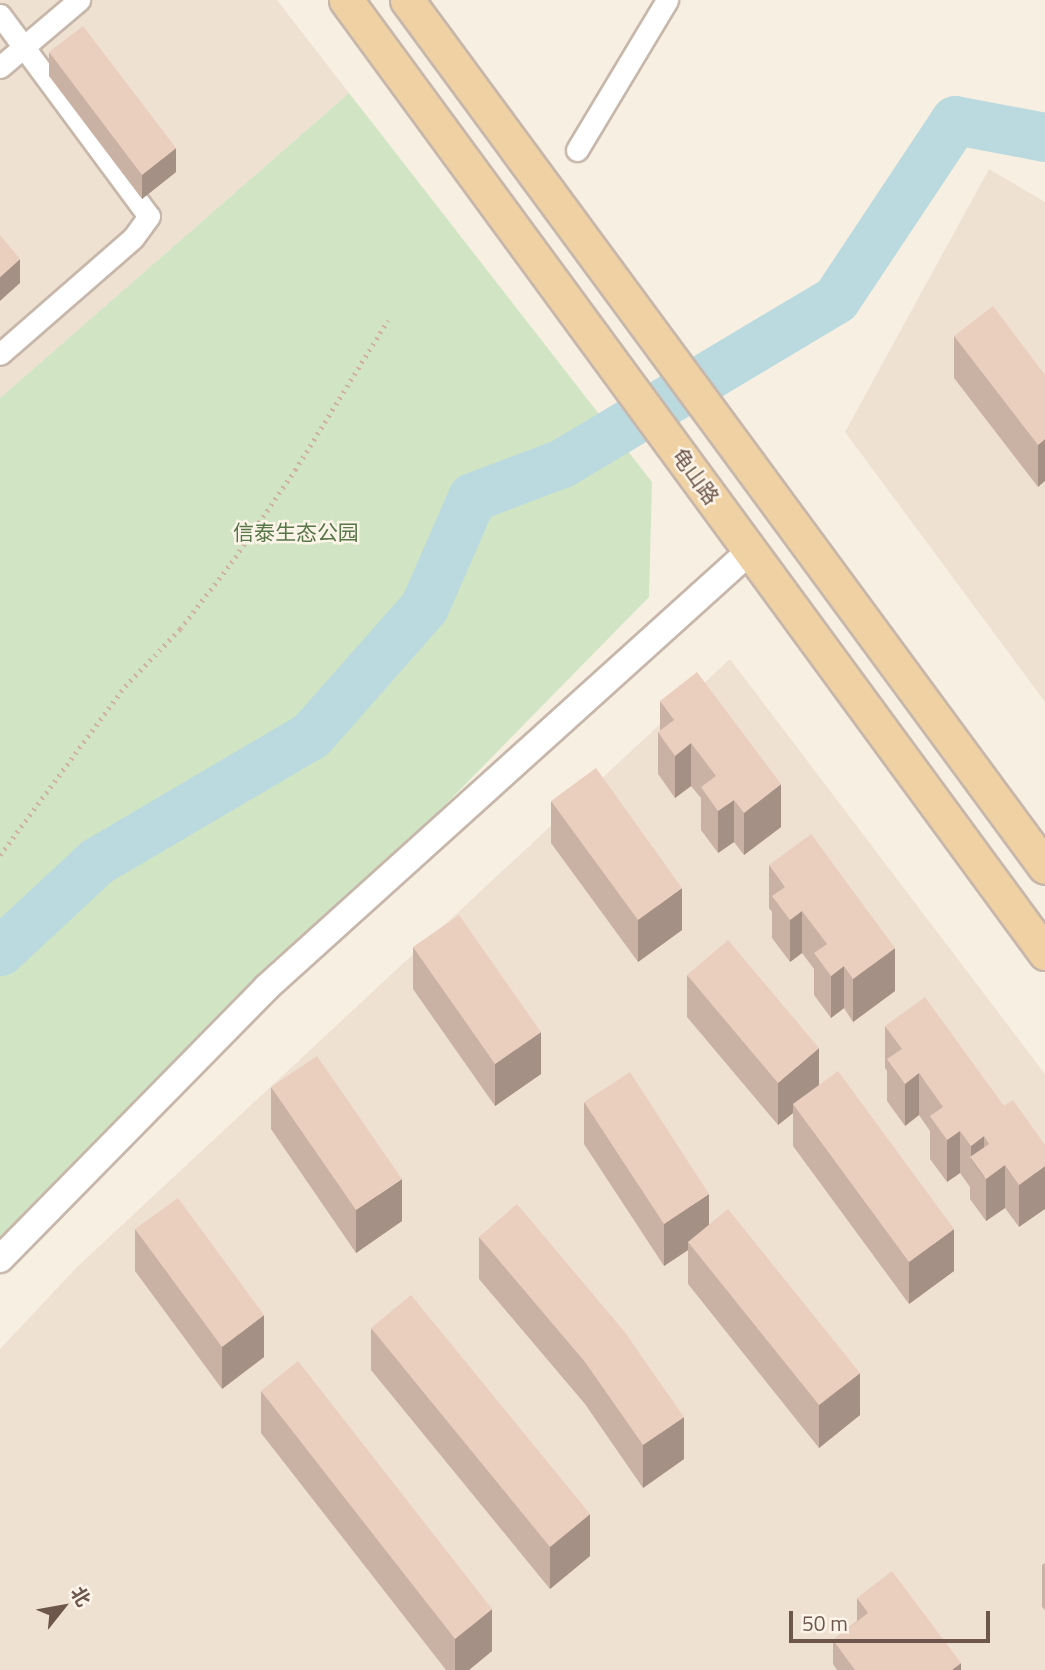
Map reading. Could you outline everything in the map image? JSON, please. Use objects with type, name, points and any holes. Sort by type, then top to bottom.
[{"type":"main road","name":"龟山路","points":[[346,0],[1045,953]]},
{"type":"main road","points":[[407,0],[1045,867]]},
{"type":"street","points":[[0,67],[79,0]]},
{"type":"street","points":[[577,150],[667,0]]},
{"type":"street","points":[[0,15],[149,216],[133,238],[0,354]]},
{"type":"street","points":[[0,1259],[266,988],[751,550]]},
{"type":"path","points":[[0,855],[125,686],[180,629],[230,563],[295,470],[388,320]]},
{"type":"shaded area","points":[[0,0],[277,0],[349,93],[0,398]]},
{"type":"shaded area","points":[[989,169],[1045,202],[1045,702],[845,432]]},
{"type":"shaded area","points":[[730,659],[1045,1074],[1045,1670],[0,1670],[0,1349],[77,1267]]},
{"type":"green space","name":"信泰生态公园","points":[[349,93],[652,482],[649,597],[0,1259],[0,398]]},
{"type":"building","points":[[83,26],[176,148],[142,175],[49,52]]},
{"type":"building","points":[[0,235],[20,259],[0,277]]},
{"type":"building","points":[[993,306],[1045,375],[1045,439],[1038,445],[954,336]]},
{"type":"building","points":[[697,672],[781,784],[744,813],[734,800],[718,811],[701,787],[716,776],[691,743],[675,756],[658,732],[674,720],[660,701]]},
{"type":"building","points":[[596,768],[682,888],[638,920],[551,801]]},
{"type":"building","points":[[811,834],[895,948],[853,979],[844,966],[831,976],[814,953],[827,944],[802,911],[790,920],[772,896],[785,887],[769,865]]},
{"type":"building","points":[[459,915],[541,1032],[495,1064],[413,947]]},
{"type":"building","points":[[728,940],[819,1048],[778,1083],[687,975]]},
{"type":"building","points":[[925,997],[1004,1106],[1013,1100],[1045,1145],[1045,1166],[1019,1185],[1005,1165],[986,1179],[970,1157],[989,1144],[984,1136],[971,1146],[960,1131],[947,1140],[930,1116],[943,1107],[919,1073],[905,1084],[887,1059],[902,1049],[885,1026]]},
{"type":"building","points":[[317,1056],[402,1179],[356,1210],[271,1087]]},
{"type":"building","points":[[838,1071],[954,1229],[909,1262],[793,1104]]},
{"type":"building","points":[[630,1072],[709,1194],[664,1224],[584,1102]]},
{"type":"building","points":[[178,1198],[264,1315],[222,1347],[135,1229]]},
{"type":"building","points":[[517,1204],[624,1331],[684,1417],[643,1445],[585,1362],[479,1237]]},
{"type":"building","points":[[728,1209],[860,1373],[819,1405],[688,1242]]},
{"type":"building","points":[[411,1295],[590,1514],[550,1547],[371,1328]]},
{"type":"building","points":[[298,1361],[492,1609],[455,1639],[261,1391]]},
{"type":"building","points":[[892,1571],[961,1663],[952,1670],[855,1670],[833,1640],[868,1613],[857,1598]]},
{"type":"waterway","points":[[0,951],[97,861],[311,735],[424,607],[472,497],[562,463],[836,299],[955,120],[1045,137]]}]
